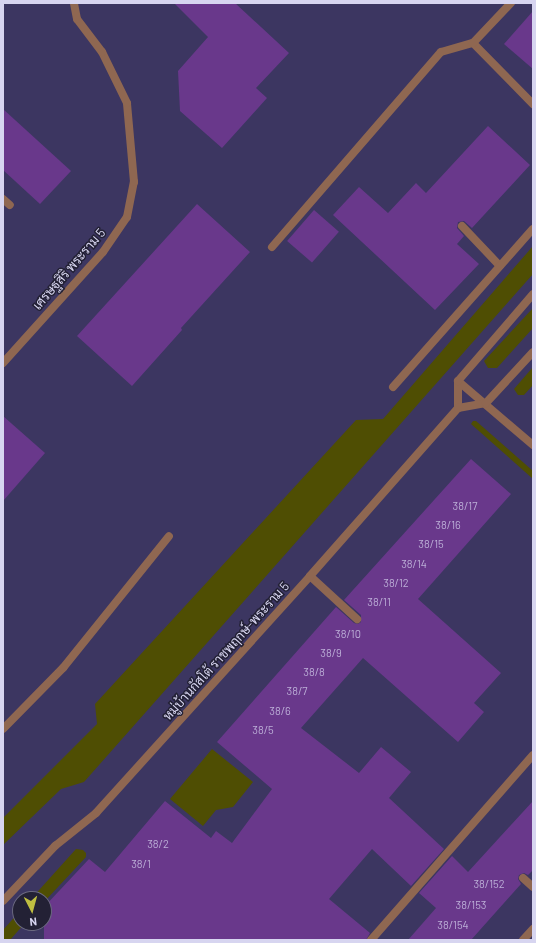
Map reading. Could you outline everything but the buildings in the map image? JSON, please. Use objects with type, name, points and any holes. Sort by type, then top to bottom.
[{"type":"street","name":"เศรษฐสิริ พระราม 5","points":[[3,363],[103,252],[127,217],[134,182],[127,103],[102,52],[77,20],[74,3]]},
{"type":"street","points":[[272,247],[441,52],[473,43],[511,3]]},
{"type":"street","points":[[473,43],[533,104]]},
{"type":"street","points":[[3,199],[10,205]]},
{"type":"street","points":[[462,226],[500,266]]},
{"type":"street","points":[[393,387],[533,229]]},
{"type":"street","points":[[533,294],[458,381],[458,408],[486,403],[533,352]]},
{"type":"street","points":[[458,381],[486,403],[533,445]]},
{"type":"street","name":"หมู่บ้านกัสโต้ ราชพฤกษ์-พระราม 5","points":[[3,902],[55,846],[96,813],[310,576],[458,408]]},
{"type":"street","points":[[3,729],[63,668],[169,536]]},
{"type":"street","points":[[310,576],[357,619]]},
{"type":"street","points":[[371,940],[533,755]]},
{"type":"street","points":[[523,878],[533,887]]},
{"type":"street","points":[[523,940],[533,929]]},
{"type":"shaded area","points":[[533,246],[533,274],[84,782],[61,789],[3,845],[3,818],[97,724],[95,704],[356,420],[383,419]]},
{"type":"shaded area","points":[[533,308],[533,328],[497,368],[488,368],[484,361]]},
{"type":"shaded area","points":[[533,367],[533,385],[524,395],[518,395],[514,389]]},
{"type":"shaded area","points":[[473,421],[476,421],[533,471],[533,479],[471,424]]},
{"type":"shaded area","points":[[212,749],[253,782],[233,807],[216,810],[203,826],[170,799]]},
{"type":"shaded area","points":[[76,849],[83,850],[86,853],[86,857],[52,893],[52,891],[38,891]]},
{"type":"shaded area","points":[[12,920],[12,931],[18,931],[10,940],[3,940],[3,930]]}]
